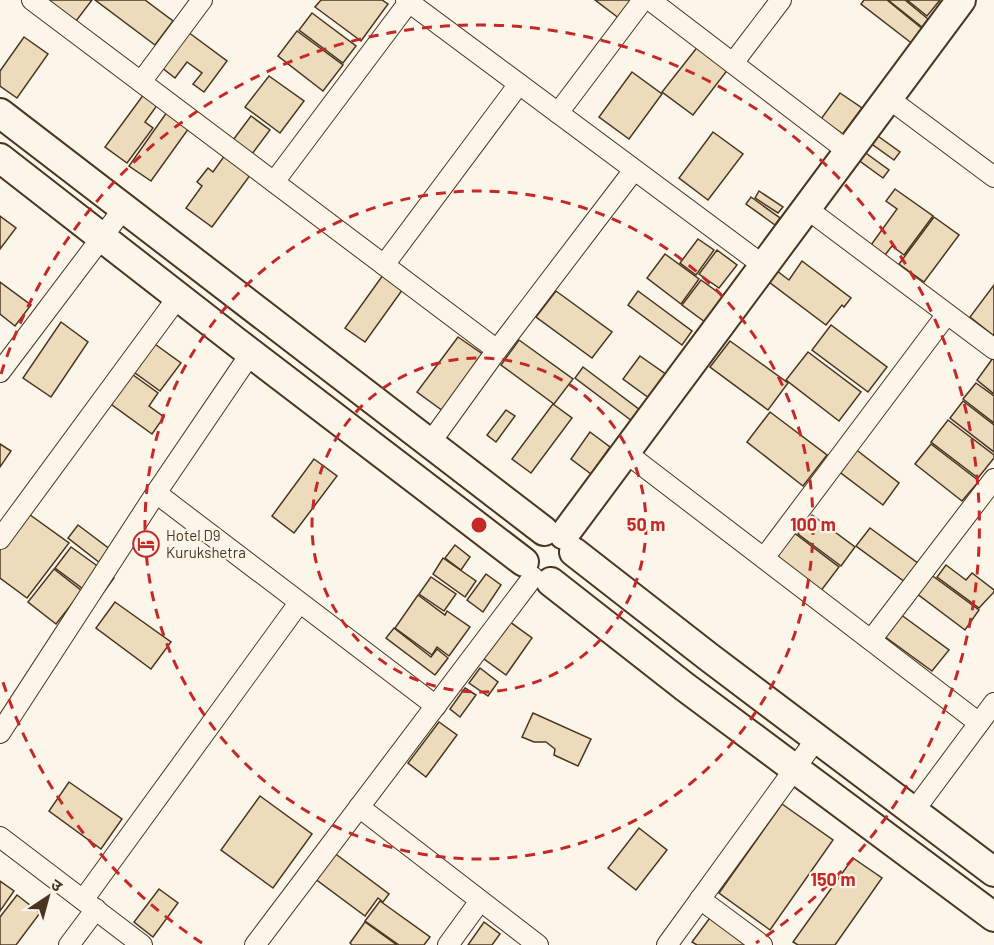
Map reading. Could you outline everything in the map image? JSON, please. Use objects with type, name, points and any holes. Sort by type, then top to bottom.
[{"type":"main road","points":[[561,539],[961,0]]},
{"type":"main road","points":[[0,113],[430,443],[561,539],[710,658],[994,872]]},
{"type":"main road","points":[[0,158],[536,574],[994,917]]},
{"type":"main road","points":[[535,534],[561,539],[574,562],[571,570],[562,578],[536,574],[524,550],[527,542],[535,534]]},
{"type":"street","points":[[32,0],[497,350]]},
{"type":"street","points":[[141,82],[202,0]]},
{"type":"street","points":[[558,113],[643,0]]},
{"type":"street","points":[[650,0],[849,152]]},
{"type":"street","points":[[733,63],[781,0]]},
{"type":"street","points":[[274,182],[412,2],[764,266]]},
{"type":"street","points":[[384,265],[519,84]]},
{"type":"street","points":[[888,98],[994,177]]},
{"type":"street","points":[[430,443],[497,350],[634,170]]},
{"type":"street","points":[[0,372],[124,208]]},
{"type":"street","points":[[806,208],[994,349]]},
{"type":"street","points":[[0,539],[178,297]]},
{"type":"street","points":[[764,558],[947,314]]},
{"type":"street","points":[[0,734],[156,493],[251,353]]},
{"type":"street","points":[[625,452],[980,723]]},
{"type":"street","points":[[871,640],[994,479]]},
{"type":"street","points":[[156,493],[436,706]]},
{"type":"street","points":[[255,945],[536,574]]},
{"type":"street","points":[[69,945],[89,905],[299,603]]},
{"type":"street","points":[[913,812],[994,704]]},
{"type":"street","points":[[667,945],[817,738]]},
{"type":"street","points":[[359,807],[538,945]]},
{"type":"street","points":[[0,837],[142,945]]},
{"type":"street","points":[[700,899],[762,945]]},
{"type":"street","points":[[448,945],[480,901]]},
{"type":"building","points":[[40,0],[92,0],[73,25]]},
{"type":"building","points":[[95,0],[145,0],[173,21],[155,45]]},
{"type":"building","points":[[321,0],[382,0],[388,4],[361,41],[315,7]]},
{"type":"building","points":[[595,0],[634,0],[620,19]]},
{"type":"building","points":[[864,0],[887,0],[925,31],[914,45],[861,4]]},
{"type":"building","points":[[888,0],[905,0],[928,19],[922,27]]},
{"type":"building","points":[[907,0],[940,0],[927,16]]},
{"type":"building","points":[[312,13],[356,46],[343,63],[299,30]]},
{"type":"building","points":[[297,31],[343,65],[323,91],[278,56]]},
{"type":"building","points":[[188,32],[227,61],[204,92],[193,84],[202,73],[187,62],[175,78],[161,67]]},
{"type":"building","points":[[24,37],[48,54],[17,98],[0,86],[0,71]]},
{"type":"building","points":[[699,45],[729,68],[693,115],[662,92]]},
{"type":"building","points":[[632,72],[662,94],[629,139],[599,117]]},
{"type":"building","points":[[269,76],[304,101],[280,133],[245,107]]},
{"type":"building","points":[[840,93],[862,108],[843,134],[821,119]]},
{"type":"building","points":[[144,94],[158,104],[145,122],[153,128],[127,163],[105,147]]},
{"type":"building","points":[[167,112],[189,128],[151,181],[129,166]]},
{"type":"building","points":[[251,116],[270,130],[252,154],[233,140]]},
{"type":"building","points":[[713,132],[743,154],[708,200],[679,178]]},
{"type":"building","points":[[875,134],[900,152],[894,160],[869,142]]},
{"type":"building","points":[[863,151],[889,170],[883,178],[857,159]]},
{"type":"building","points":[[225,155],[251,174],[212,227],[186,208],[202,186],[197,182],[208,168],[213,172]]},
{"type":"building","points":[[895,189],[933,216],[904,255],[892,246],[885,255],[871,245],[897,209],[886,201]]},
{"type":"building","points":[[759,191],[783,207],[778,213],[755,198]]},
{"type":"building","points":[[751,197],[780,218],[775,225],[746,204]]},
{"type":"building","points":[[0,216],[16,228],[0,249]]},
{"type":"building","points":[[934,217],[959,235],[924,282],[899,264]]},
{"type":"building","points":[[698,239],[714,250],[696,275],[680,263]]},
{"type":"building","points":[[717,250],[737,265],[719,288],[699,274]]},
{"type":"building","points":[[665,254],[699,279],[681,304],[647,278]]},
{"type":"building","points":[[802,261],[851,298],[844,307],[842,305],[826,325],[769,282],[777,271],[789,280]]},
{"type":"building","points":[[383,275],[403,289],[365,342],[345,328]]},
{"type":"building","points":[[701,280],[723,296],[705,322],[682,305]]},
{"type":"building","points":[[0,282],[31,305],[15,326],[0,314]]},
{"type":"building","points":[[994,285],[994,336],[970,317]]},
{"type":"building","points":[[556,291],[612,332],[592,358],[536,317]]},
{"type":"building","points":[[638,291],[692,331],[682,345],[628,305]]},
{"type":"building","points":[[61,322],[88,342],[51,397],[23,378]]},
{"type":"building","points":[[831,325],[887,367],[868,392],[812,350]]},
{"type":"building","points":[[458,337],[484,355],[443,411],[417,392]]},
{"type":"building","points":[[519,340],[573,379],[554,404],[501,365]]},
{"type":"building","points":[[730,341],[788,383],[768,410],[710,367]]},
{"type":"building","points":[[152,342],[181,363],[160,391],[131,370]]},
{"type":"building","points":[[808,352],[861,392],[839,421],[786,380]]},
{"type":"building","points":[[640,356],[667,375],[649,398],[623,379]]},
{"type":"building","points":[[994,359],[994,394],[977,380]]},
{"type":"building","points":[[583,367],[644,413],[636,424],[575,378]]},
{"type":"building","points":[[129,372],[158,393],[149,406],[164,417],[152,434],[108,402]]},
{"type":"building","points":[[976,383],[994,396],[994,423],[963,399]]},
{"type":"building","points":[[963,401],[994,425],[994,452],[950,418]]},
{"type":"building","points":[[553,404],[572,418],[531,473],[512,459]]},
{"type":"building","points":[[506,410],[515,416],[496,442],[487,435]]},
{"type":"building","points":[[770,412],[827,455],[803,486],[747,442]]},
{"type":"building","points":[[948,420],[994,455],[978,478],[931,442]]},
{"type":"building","points":[[590,432],[610,447],[591,474],[571,459]]},
{"type":"building","points":[[0,444],[11,451],[0,467]]},
{"type":"building","points":[[931,444],[979,481],[962,501],[915,464]]},
{"type":"building","points":[[854,448],[899,483],[883,505],[837,470]]},
{"type":"building","points":[[314,459],[337,476],[294,533],[272,516]]},
{"type":"building","points":[[26,512],[69,543],[27,598],[0,578],[0,546]]},
{"type":"building","points":[[812,515],[855,547],[841,566],[798,534]]},
{"type":"building","points":[[78,525],[119,556],[109,570],[68,538]]},
{"type":"building","points":[[870,528],[919,564],[905,582],[856,546]]},
{"type":"building","points":[[789,529],[839,567],[820,592],[770,555]]},
{"type":"building","points":[[455,545],[470,557],[461,570],[445,558]]},
{"type":"building","points":[[71,547],[114,578],[98,600],[55,568]]},
{"type":"building","points":[[443,558],[476,581],[465,597],[433,574]]},
{"type":"building","points":[[946,565],[966,580],[972,573],[994,592],[979,608],[937,577]]},
{"type":"building","points":[[54,569],[82,591],[56,624],[28,602]]},
{"type":"building","points":[[486,574],[501,585],[483,612],[467,600]]},
{"type":"building","points":[[930,574],[979,610],[965,630],[916,593]]},
{"type":"building","points":[[431,577],[456,594],[444,611],[419,594]]},
{"type":"building","points":[[418,595],[445,615],[447,611],[470,627],[449,656],[437,647],[432,655],[395,628]]},
{"type":"building","points":[[115,602],[171,642],[151,669],[96,628]]},
{"type":"building","points":[[900,614],[949,650],[932,671],[884,636]]},
{"type":"building","points":[[506,619],[532,638],[506,675],[480,656]]},
{"type":"building","points":[[394,628],[431,657],[437,649],[448,658],[435,675],[386,638]]},
{"type":"building","points":[[480,668],[498,682],[488,696],[469,683]]},
{"type":"building","points":[[465,688],[476,695],[460,717],[450,709]]},
{"type":"building","points":[[533,713],[591,739],[578,766],[554,755],[555,749],[546,742],[534,742],[522,737]]},
{"type":"building","points":[[439,722],[457,735],[426,777],[408,763]]},
{"type":"building","points":[[69,782],[122,819],[101,849],[49,811]]},
{"type":"building","points":[[260,796],[312,834],[273,888],[221,850]]},
{"type":"building","points":[[782,804],[833,840],[770,930],[719,893]]},
{"type":"building","points":[[639,828],[667,850],[636,890],[608,868]]},
{"type":"building","points":[[333,852],[389,894],[383,902],[378,898],[365,916],[314,878]]},
{"type":"building","points":[[853,858],[882,878],[835,945],[798,945],[793,942]]},
{"type":"building","points":[[0,881],[14,891],[0,911]]},
{"type":"building","points":[[159,889],[178,903],[153,937],[134,922]]},
{"type":"building","points":[[17,895],[40,913],[16,945],[0,945],[0,917]]},
{"type":"building","points":[[380,901],[430,937],[424,945],[399,945],[365,921]]},
{"type":"building","points":[[712,915],[754,945],[697,945],[692,942]]},
{"type":"building","points":[[365,922],[397,945],[352,945],[350,943]]},
{"type":"building","points":[[484,922],[500,934],[492,945],[468,945]]},
{"type":"place","name":"Hotel D9 Kurukshetra","points":[[146,544]]}]
